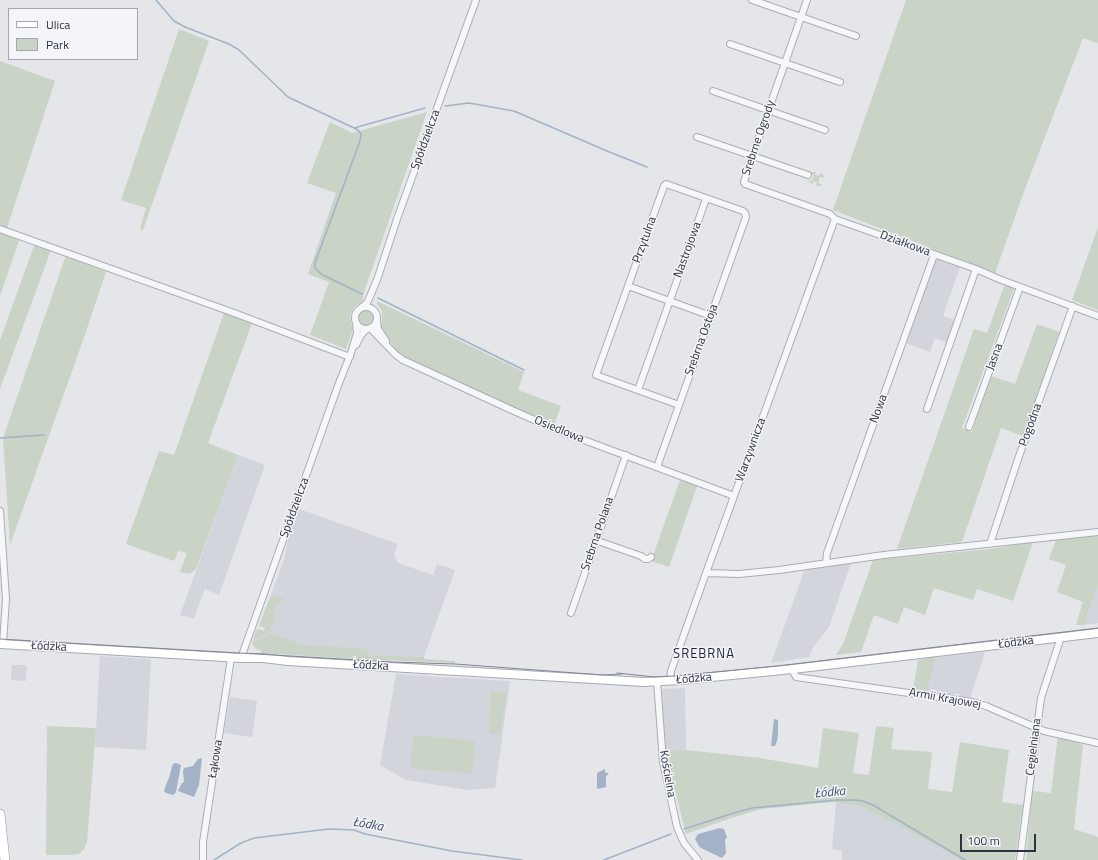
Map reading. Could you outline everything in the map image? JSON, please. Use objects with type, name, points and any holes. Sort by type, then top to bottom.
[{"type":"highway","points":[[0,814],[5,860]]},
{"type":"main road","name":"Łódzka","points":[[2,644],[241,658],[259,663],[288,661],[657,682],[793,669],[1098,633]]},
{"type":"street","name":"Spółdzielcza","points":[[377,280],[384,256],[476,0]]},
{"type":"street","points":[[752,0],[856,36]]},
{"type":"street","name":"Srebrne Ogrody","points":[[808,0],[768,110],[744,182],[745,184],[830,214],[835,219]]},
{"type":"street","points":[[730,44],[840,82]]},
{"type":"street","points":[[713,91],[825,130]]},
{"type":"street","points":[[697,137],[808,175]]},
{"type":"street","name":"Przytulna","points":[[638,390],[596,375],[664,185],[666,184],[745,213]]},
{"type":"street","name":"Nastrojowa","points":[[638,390],[706,199]]},
{"type":"street","name":"Srebrna Ostoja","points":[[657,467],[746,217],[745,213]]},
{"type":"street","name":"Działkowa","points":[[835,219],[976,269],[1098,316]]},
{"type":"street","name":"Warzywnicza","points":[[670,681],[671,673],[706,573],[835,219]]},
{"type":"street","points":[[0,228],[350,355]]},
{"type":"street","name":"Nowa","points":[[826,563],[827,553],[934,255]]},
{"type":"street","points":[[927,408],[976,269]]},
{"type":"street","points":[[350,355],[356,333],[355,313],[368,301],[377,280]]},
{"type":"street","points":[[350,355],[360,337],[377,321],[373,303],[377,280]]},
{"type":"street","points":[[628,286],[710,316]]},
{"type":"street","name":"Jasna","points":[[969,427],[1020,287]]},
{"type":"street","name":"Pogodna","points":[[990,544],[1018,459],[1073,306]]},
{"type":"street","points":[[362,307],[371,307],[376,312]]},
{"type":"street","name":"Osiedlowa","points":[[377,321],[378,329],[391,349]]},
{"type":"street","points":[[356,322],[361,328],[368,329]]},
{"type":"street","name":"Osiedlowa","points":[[368,329],[399,357],[407,362],[531,419],[734,496]]},
{"type":"street","points":[[360,337],[367,334],[376,335]]},
{"type":"street","name":"Spółdzielcza","points":[[241,658],[350,355]]},
{"type":"street","points":[[638,390],[679,405]]},
{"type":"street","name":"Srebrna Polana","points":[[571,613],[595,540],[626,455]]},
{"type":"street","points":[[0,511],[6,599],[2,644]]},
{"type":"street","points":[[706,573],[739,574],[891,555],[1098,532]]},
{"type":"street","points":[[595,540],[641,556],[645,559],[651,557]]},
{"type":"street","name":"Cegielniana","points":[[1020,860],[1042,694],[1061,637]]},
{"type":"street","name":"Łąkowa","points":[[203,860],[203,842],[231,658]]},
{"type":"street","name":"Armii Krajowej","points":[[793,669],[796,677],[972,702],[986,706],[1044,731],[1098,743]]},
{"type":"street","name":"Kościelna","points":[[657,682],[663,762],[677,827],[684,843],[698,860]]},
{"type":"shaded area","points":[[938,260],[960,267],[943,316],[955,320],[947,343],[935,338],[930,352],[906,343],[934,262]]},
{"type":"shaded area","points":[[238,455],[265,465],[219,595],[205,589],[194,619],[180,615]]},
{"type":"shaded area","points":[[299,509],[398,544],[394,555],[398,563],[433,575],[437,564],[455,570],[424,657],[261,651],[254,647],[252,643],[257,629],[264,631],[265,628],[259,626],[284,560],[289,535]]},
{"type":"shaded area","points":[[851,563],[829,627],[814,646],[809,657],[771,663],[805,569]]},
{"type":"shaded area","points":[[1098,585],[1098,623],[1084,625]]},
{"type":"shaded area","points":[[985,652],[970,698],[927,692],[936,657]]},
{"type":"shaded area","points":[[100,656],[151,659],[146,750],[95,747]]},
{"type":"shaded area","points":[[12,665],[27,665],[26,681],[11,680]]},
{"type":"shaded area","points":[[396,674],[510,681],[495,788],[467,790],[406,780],[380,765]]},
{"type":"shaded area","points":[[685,688],[686,750],[665,751],[662,689]]},
{"type":"shaded area","points":[[230,697],[257,701],[252,737],[224,733]]},
{"type":"shaded area","points":[[836,803],[864,808],[900,826],[960,860],[842,860],[842,851],[832,849]]},
{"type":"green space","points":[[906,0],[1098,0],[1098,43],[1083,38],[1023,194],[995,273],[833,210]]},
{"type":"green space","points":[[179,29],[209,41],[143,230],[140,229],[146,208],[121,200]]},
{"type":"green space","points":[[0,61],[55,81],[7,228],[0,226]]},
{"type":"green space","points":[[427,112],[365,289],[362,302],[355,306],[350,316],[353,330],[346,349],[310,335],[329,282],[308,274],[336,193],[307,183],[330,122],[352,133]]},
{"type":"green space","points":[[811,172],[816,172],[815,175],[819,176],[820,173],[824,176],[824,178],[820,177],[818,183],[822,185],[821,186],[816,186],[817,182],[814,181],[812,184],[809,182],[808,180],[812,181],[814,175]]},
{"type":"green space","points":[[1098,227],[1098,310],[1072,300]]},
{"type":"green space","points":[[0,231],[20,238],[0,296]]},
{"type":"green space","points":[[35,243],[51,250],[0,389],[0,340]]},
{"type":"green space","points":[[66,255],[106,272],[10,545],[3,438]]},
{"type":"green space","points":[[1005,284],[1014,289],[962,428],[972,432],[991,376],[1015,384],[1037,324],[1059,332],[1023,436],[1001,428],[962,542],[897,549],[974,329],[987,333]]},
{"type":"green space","points":[[377,301],[524,372],[518,390],[561,406],[554,425],[401,356],[380,326],[382,321],[382,311],[377,304]]},
{"type":"green space","points":[[363,309],[369,309],[374,314],[372,323],[369,325],[363,325],[358,320],[358,314]]},
{"type":"green space","points":[[224,313],[252,323],[208,443],[238,455],[196,569],[190,574],[183,573],[180,572],[187,553],[178,551],[174,561],[126,544],[159,451],[174,455]]},
{"type":"green space","points":[[680,480],[697,486],[669,567],[651,561]]},
{"type":"green space","points":[[1098,535],[1098,585],[1084,625],[1076,625],[1083,602],[1057,592],[1066,565],[1049,559],[1056,540]]},
{"type":"green space","points":[[1033,542],[1013,601],[977,589],[973,600],[934,588],[925,615],[904,607],[898,624],[874,615],[861,652],[836,655],[843,644],[873,560],[990,549]]},
{"type":"green space","points":[[273,596],[285,599],[284,601],[281,599],[277,604],[272,618],[276,624],[273,623],[270,630],[274,631],[253,639],[257,629],[264,631],[265,628],[259,626],[269,600]]},
{"type":"green space","points":[[273,634],[304,645],[365,649],[369,651],[368,655],[424,657],[425,659],[455,661],[455,663],[356,659],[356,656],[353,656],[353,659],[261,653],[261,650],[256,649],[253,645],[252,642]]},
{"type":"green space","points":[[936,657],[927,692],[913,690],[918,660]]},
{"type":"green space","points":[[491,691],[507,692],[500,734],[489,734]]},
{"type":"green space","points":[[47,726],[96,728],[87,842],[84,849],[79,854],[46,855]]},
{"type":"green space","points":[[876,726],[894,728],[891,749],[932,752],[928,789],[952,792],[960,742],[1009,750],[1002,802],[1023,805],[1015,860],[960,860],[900,826],[864,808],[833,802],[762,809],[686,834],[665,751],[686,750],[760,758],[818,768],[823,728],[859,733],[853,773],[869,775]]},
{"type":"green space","points":[[414,735],[475,741],[472,774],[410,768]]},
{"type":"green space","points":[[1058,735],[1083,745],[1074,829],[1098,837],[1098,860],[1026,860],[1032,791],[1051,793]]},
{"type":"water","points":[[774,719],[778,720],[778,733],[775,746],[771,746]]},
{"type":"water","points":[[202,758],[199,785],[194,797],[178,791],[184,782],[184,768],[193,766],[198,759]]},
{"type":"water","points":[[176,763],[181,765],[176,792],[173,795],[164,791],[173,764]]},
{"type":"water","points":[[605,769],[605,772],[609,774],[606,776],[606,787],[597,789],[597,773]]},
{"type":"water","points":[[720,828],[724,829],[727,837],[725,840],[726,853],[722,858],[701,848],[695,839],[698,834]]},
{"type":"waterway","points":[[156,0],[174,21],[185,27],[229,44],[239,50],[288,97],[354,128],[425,108]]},
{"type":"waterway","points":[[445,106],[469,103],[514,111],[647,167]]},
{"type":"waterway","points":[[354,128],[361,134],[360,141],[315,263],[315,268],[321,274],[362,294]]},
{"type":"waterway","points":[[378,298],[524,370]]},
{"type":"waterway","points":[[0,438],[44,435]]},
{"type":"waterway","name":"Łódka","points":[[684,829],[752,808],[837,800],[855,800],[873,805],[965,860]]},
{"type":"waterway","name":"Łódka","points":[[214,860],[241,843],[254,838],[329,829],[354,830],[365,834],[452,851],[522,860]]},
{"type":"waterway","name":"Łódka","points":[[604,860],[671,834]]},
{"type":"tram line","points":[[617,673],[654,677],[674,676],[777,666],[1098,628]]},
{"type":"tram line","points":[[0,639],[392,662],[455,664],[603,675],[622,674]]},
{"type":"district","name":"SREBRNA","points":[[704,655]]}]
